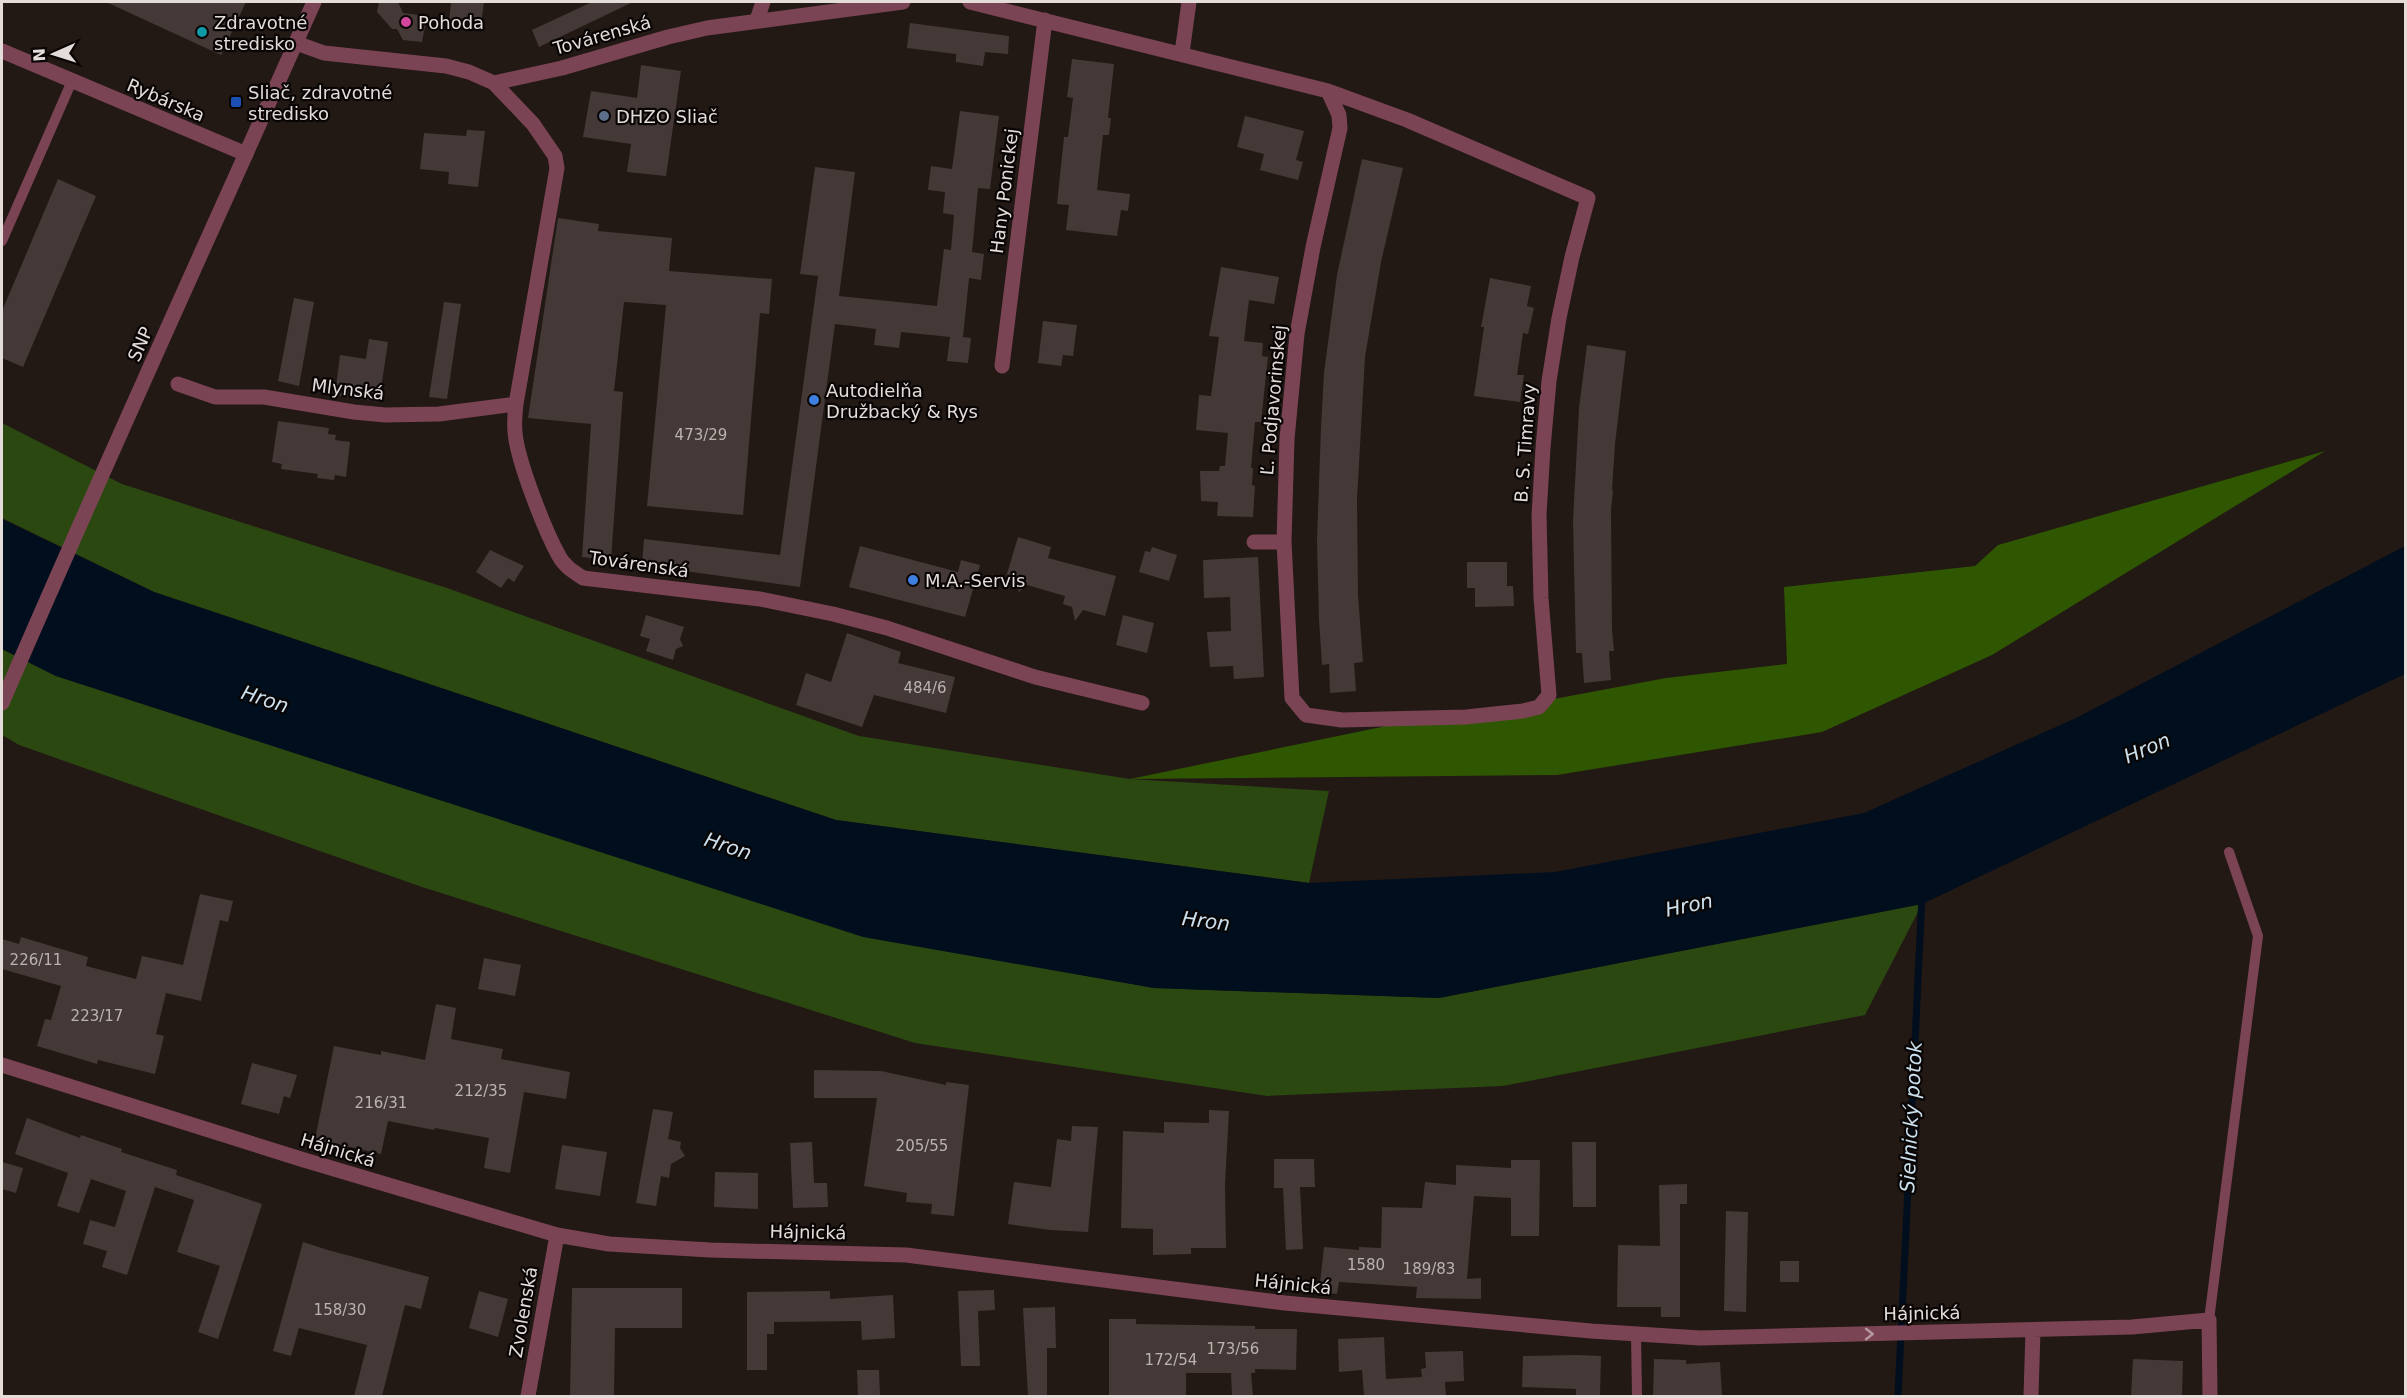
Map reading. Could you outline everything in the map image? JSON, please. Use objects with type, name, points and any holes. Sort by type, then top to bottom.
[{"type":"street","name":"SNP","points":[[2,703],[96,484],[314,2]]},
{"type":"street","points":[[757,20],[763,2]]},
{"type":"street","name":"Továrenská","points":[[494,83],[562,68],[669,37],[757,20],[903,2]]},
{"type":"street","points":[[970,2],[1329,91]]},
{"type":"street","points":[[1182,53],[1189,2]]},
{"type":"street","name":"Hany Ponickej","points":[[1002,366],[1045,20]]},
{"type":"street","name":"Továrenská","points":[[296,43],[324,53],[446,66],[469,72],[494,83],[533,124],[555,156],[557,168],[516,404],[514,433],[539,510],[560,557],[570,569],[583,578],[760,599],[833,614],[887,628],[1035,677],[1142,703]]},
{"type":"street","name":"Rybárska","points":[[2,51],[246,154]]},
{"type":"street","name":"B. S. Timravy","points":[[1306,715],[1342,720],[1466,717],[1539,707],[1550,695],[1541,597],[1539,516],[1543,448],[1549,381],[1559,318],[1588,198],[1407,120],[1329,91]]},
{"type":"street","name":"Ľ. Podjavorinskej","points":[[1306,715],[1292,698],[1284,542],[1287,439],[1297,334],[1312,247],[1340,128],[1339,115],[1329,91]]},
{"type":"street","name":"Mlynská","points":[[178,384],[215,397],[264,397],[354,412],[385,414],[439,414],[516,404]]},
{"type":"street","points":[[1254,542],[1284,542]]},
{"type":"street","name":"Hájnická","points":[[2,1065],[304,1160],[557,1235],[651,1248],[859,1252],[916,1256],[1285,1303],[1636,1335],[1700,1338],[2132,1327],[2210,1320]]},
{"type":"street","name":"Zvolenská","points":[[528,1396],[557,1235]]},
{"type":"street","points":[[2210,1320],[2210,1396]]},
{"type":"street","points":[[2031,1396],[2033,1330]]},
{"type":"lane","points":[[2,241],[72,81]]},
{"type":"lane","points":[[2210,1320],[2258,936],[2229,852]]},
{"type":"lane","points":[[1636,1335],[1637,1396]]},
{"type":"green space","points":[[2,423],[122,484],[447,588],[859,736],[1130,779],[1329,791],[1309,883],[836,820],[154,592],[2,518]]},
{"type":"green space","points":[[2325,451],[1992,655],[1822,732],[1557,775],[1130,779],[1425,718],[1543,701],[1666,678],[1787,664],[1784,587],[1975,566],[1998,545]]},
{"type":"green space","points":[[2,649],[56,676],[863,936],[1154,988],[1439,998],[1922,904],[1865,1015],[1503,1086],[1267,1096],[915,1043],[422,887],[19,745],[2,735]]},
{"type":"water","name":"Hron","points":[[2,519],[154,592],[836,820],[1309,883],[1555,872],[1864,813],[2078,717],[2405,546],[2405,674],[1922,904],[1439,998],[1154,988],[863,937],[56,676],[2,649]]},
{"type":"building","name":"Zdravotné stredisko","points":[[106,2],[246,2],[221,55]]},
{"type":"building","name":"Pohoda","points":[[379,2],[398,2],[403,13],[427,16],[422,42],[403,40],[397,29],[392,29],[377,12]]},
{"type":"building","points":[[451,2],[484,2],[481,24],[449,21]]},
{"type":"building","points":[[592,2],[633,2],[539,47],[532,30]]},
{"type":"building","points":[[910,23],[1009,36],[1008,54],[985,52],[983,66],[956,62],[956,54],[907,48]]},
{"type":"building","points":[[1072,59],[1114,64],[1108,118],[1111,118],[1109,135],[1103,135],[1097,190],[1130,194],[1128,211],[1121,210],[1117,236],[1066,230],[1069,205],[1057,204],[1064,137],[1068,137],[1073,98],[1067,97]]},
{"type":"building","points":[[641,65],[681,71],[666,176],[627,172],[631,144],[583,137],[591,91],[637,98]]},
{"type":"building","points":[[960,111],[999,116],[990,189],[978,188],[972,252],[984,254],[981,280],[969,278],[963,337],[971,338],[968,363],[947,361],[950,337],[901,332],[899,348],[874,345],[876,329],[835,324],[800,587],[642,565],[644,539],[780,555],[818,276],[800,274],[815,167],[855,172],[839,296],[937,306],[944,249],[951,250],[954,215],[943,213],[945,192],[928,190],[931,166],[952,169]]},
{"type":"building","points":[[1245,116],[1304,131],[1296,160],[1303,162],[1298,180],[1260,170],[1264,154],[1237,147]]},
{"type":"building","points":[[467,130],[485,131],[478,187],[448,184],[449,172],[420,169],[424,133],[466,136]]},
{"type":"building","points":[[1362,159],[1403,168],[1381,262],[1365,357],[1357,499],[1358,595],[1363,662],[1354,663],[1356,691],[1330,693],[1329,664],[1322,665],[1317,540],[1324,373],[1337,275]]},
{"type":"building","points":[[58,179],[96,196],[23,367],[2,358],[2,311]]},
{"type":"building","points":[[558,218],[599,224],[598,231],[672,238],[669,271],[772,279],[769,314],[760,313],[743,515],[647,506],[666,305],[624,302],[614,391],[623,392],[611,560],[582,557],[591,424],[528,418]]},
{"type":"building","points":[[1221,267],[1279,277],[1274,304],[1249,300],[1244,341],[1263,343],[1262,356],[1268,357],[1261,422],[1255,422],[1251,468],[1253,468],[1252,485],[1255,486],[1253,517],[1217,516],[1218,502],[1201,501],[1200,471],[1219,471],[1220,466],[1225,466],[1228,433],[1196,430],[1199,395],[1211,396],[1219,337],[1209,336]]},
{"type":"building","points":[[1490,278],[1531,286],[1527,306],[1534,308],[1528,334],[1523,333],[1517,375],[1524,375],[1520,402],[1474,396],[1484,327],[1481,327]]},
{"type":"building","points":[[294,298],[314,302],[299,386],[278,381]]},
{"type":"building","points":[[444,302],[461,304],[447,399],[429,397]]},
{"type":"building","points":[[1043,321],[1077,325],[1073,356],[1063,355],[1061,366],[1038,363]]},
{"type":"building","points":[[369,339],[388,342],[379,402],[335,395],[340,355],[366,359]]},
{"type":"building","points":[[1587,345],[1626,351],[1615,444],[1611,510],[1614,651],[1609,651],[1611,680],[1584,683],[1582,653],[1576,653],[1573,521],[1579,408]]},
{"type":"building","points":[[278,421],[329,428],[328,434],[336,435],[335,440],[350,442],[346,477],[335,475],[334,480],[317,478],[318,474],[281,469],[282,464],[272,462]]},
{"type":"building","points":[[1018,537],[1051,547],[1048,558],[1116,576],[1105,616],[1083,610],[1075,621],[1072,607],[1063,604],[1065,596],[1027,585],[1019,592],[1016,580],[1006,577]]},
{"type":"building","name":"M.A.-Servis","points":[[860,546],[958,572],[961,560],[980,565],[965,617],[849,587]]},
{"type":"building","points":[[1152,547],[1177,555],[1169,581],[1139,572],[1145,551],[1150,552]]},
{"type":"building","points":[[490,550],[524,566],[514,582],[508,578],[501,588],[476,572]]},
{"type":"building","points":[[1258,557],[1264,677],[1234,679],[1233,666],[1210,667],[1207,632],[1231,631],[1230,597],[1204,598],[1203,560]]},
{"type":"building","points":[[1467,562],[1507,562],[1507,586],[1513,586],[1514,606],[1475,607],[1475,588],[1467,588]]},
{"type":"building","points":[[646,615],[684,627],[680,639],[683,646],[676,649],[673,660],[646,651],[650,639],[640,636]]},
{"type":"building","points":[[1123,615],[1154,623],[1147,653],[1116,645]]},
{"type":"building","points":[[847,633],[901,652],[898,663],[955,677],[946,713],[874,695],[862,727],[796,705],[806,673],[831,682]]},
{"type":"building","points":[[200,894],[233,901],[228,922],[220,920],[201,1001],[166,993],[156,1034],[164,1036],[155,1074],[98,1060],[97,1064],[37,1046],[45,1019],[51,1020],[61,986],[2,969],[2,939],[19,944],[21,937],[88,957],[86,966],[136,979],[142,956],[183,965]]},
{"type":"building","points":[[484,958],[521,965],[515,996],[478,989]]},
{"type":"building","points":[[436,1004],[456,1008],[451,1039],[503,1049],[501,1059],[570,1072],[566,1099],[524,1092],[510,1173],[484,1168],[489,1138],[435,1128],[434,1130],[388,1121],[381,1154],[315,1139],[334,1046],[381,1055],[381,1051],[425,1060]]},
{"type":"building","points":[[252,1063],[297,1075],[290,1098],[284,1096],[279,1114],[241,1104]]},
{"type":"building","points":[[814,1070],[881,1071],[946,1085],[946,1082],[969,1085],[954,1216],[931,1214],[932,1204],[906,1202],[907,1193],[864,1186],[877,1098],[814,1098]]},
{"type":"building","points":[[653,1109],[673,1112],[668,1139],[681,1142],[680,1148],[685,1156],[671,1164],[669,1178],[661,1176],[656,1206],[636,1203]]},
{"type":"building","points":[[1209,1110],[1229,1111],[1225,1185],[1226,1248],[1191,1248],[1191,1254],[1153,1255],[1153,1229],[1121,1228],[1123,1131],[1164,1133],[1164,1122],[1209,1123]]},
{"type":"building","points":[[27,1118],[80,1138],[81,1135],[122,1149],[121,1152],[177,1170],[176,1175],[262,1204],[218,1339],[198,1332],[220,1266],[177,1252],[194,1200],[155,1187],[127,1275],[102,1267],[107,1251],[83,1244],[90,1220],[115,1227],[126,1191],[91,1179],[79,1213],[57,1206],[68,1173],[15,1154]]},
{"type":"building","points":[[1072,1126],[1098,1127],[1088,1232],[1008,1224],[1014,1182],[1051,1187],[1057,1139],[1071,1141]]},
{"type":"building","points":[[812,1142],[814,1183],[827,1183],[828,1207],[793,1208],[790,1143]]},
{"type":"building","points":[[1572,1142],[1596,1142],[1596,1207],[1573,1207]]},
{"type":"building","points":[[562,1145],[607,1152],[600,1196],[555,1189]]},
{"type":"building","points":[[1274,1159],[1314,1159],[1315,1187],[1300,1187],[1303,1249],[1286,1250],[1283,1188],[1274,1188]]},
{"type":"building","points":[[1511,1160],[1540,1160],[1539,1236],[1511,1236],[1511,1198],[1474,1196],[1467,1279],[1481,1278],[1481,1299],[1416,1298],[1417,1287],[1339,1282],[1337,1294],[1319,1292],[1324,1247],[1359,1250],[1359,1247],[1381,1248],[1382,1207],[1422,1208],[1425,1182],[1456,1185],[1456,1165],[1511,1168]]},
{"type":"building","points":[[2,1162],[23,1168],[16,1193],[2,1189]]},
{"type":"building","points":[[715,1172],[758,1173],[758,1209],[714,1207]]},
{"type":"building","points":[[1687,1184],[1687,1204],[1680,1204],[1680,1317],[1661,1317],[1661,1307],[1617,1307],[1618,1245],[1660,1246],[1659,1185]]},
{"type":"building","points":[[1726,1211],[1748,1212],[1746,1312],[1724,1311]]},
{"type":"building","points":[[303,1242],[429,1277],[421,1309],[405,1305],[382,1396],[354,1396],[367,1345],[299,1328],[291,1356],[273,1351]]},
{"type":"building","points":[[1780,1261],[1799,1261],[1799,1282],[1780,1282]]},
{"type":"building","points":[[572,1288],[682,1288],[682,1328],[615,1328],[614,1396],[570,1396]]},
{"type":"building","points":[[994,1290],[995,1310],[978,1311],[980,1366],[961,1366],[958,1291]]},
{"type":"building","points":[[479,1291],[508,1299],[498,1337],[469,1328]]},
{"type":"building","points":[[830,1291],[830,1299],[893,1295],[895,1338],[862,1340],[861,1321],[774,1322],[774,1334],[767,1334],[767,1370],[747,1370],[747,1292]]},
{"type":"building","points":[[1055,1307],[1056,1348],[1047,1348],[1047,1396],[1028,1396],[1023,1308]]},
{"type":"building","points":[[1109,1319],[1136,1319],[1136,1324],[1297,1329],[1296,1370],[1255,1369],[1255,1373],[1251,1373],[1253,1396],[1232,1396],[1231,1373],[1186,1373],[1186,1396],[1109,1396]]},
{"type":"building","points":[[1384,1337],[1386,1379],[1422,1377],[1421,1369],[1426,1368],[1425,1352],[1463,1351],[1464,1381],[1445,1382],[1446,1396],[1364,1396],[1362,1370],[1339,1372],[1338,1339]]},
{"type":"building","points":[[1523,1356],[1601,1356],[1600,1396],[1576,1396],[1576,1389],[1522,1387]]},
{"type":"building","points":[[1654,1359],[1686,1360],[1686,1364],[1720,1362],[1722,1396],[1653,1396]]},
{"type":"building","points":[[2133,1359],[2183,1361],[2182,1396],[2131,1396]]},
{"type":"building","points":[[857,1370],[879,1370],[880,1396],[858,1396]]},
{"type":"waterway","name":"Sielnický potok","points":[[1898,1396],[1922,896]]},
{"type":"place","name":"Pohoda","points":[[406,22]]},
{"type":"place","name":"Zdravotné stredisko","points":[[202,32]]},
{"type":"place","name":"Sliač, zdravotné stredisko","points":[[236,102]]},
{"type":"place","name":"DHZO Sliač","points":[[604,116]]},
{"type":"place","name":"Autodielňa Družbacký & Rys","points":[[814,400]]},
{"type":"place","name":"M.A.-Servis","points":[[913,580]]}]
